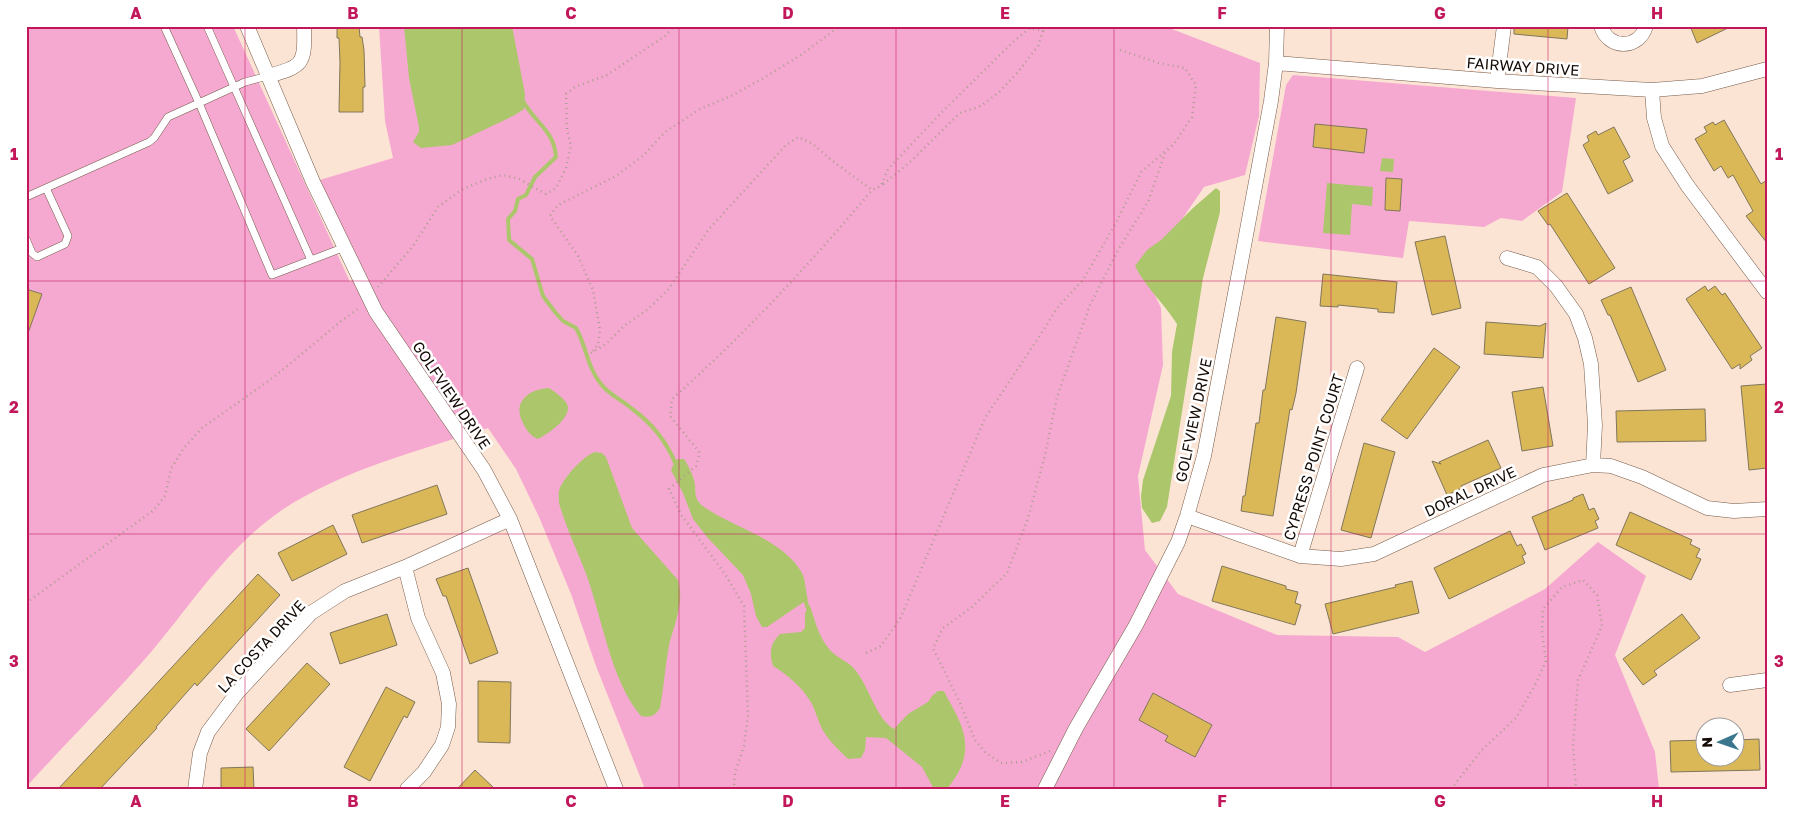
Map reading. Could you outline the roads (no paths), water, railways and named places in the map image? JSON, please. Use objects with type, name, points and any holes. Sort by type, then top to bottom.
[{"type":"street","name":"GOLFVIEW DRIVE","points":[[247,26],[313,182],[376,312],[484,470],[510,519],[616,789]]},
{"type":"street","points":[[268,76],[289,70],[302,61],[305,49],[304,26]]},
{"type":"street","name":"GOLFVIEW DRIVE","points":[[1045,789],[1076,728],[1136,626],[1178,542],[1187,516],[1204,456],[1269,110],[1276,63],[1277,26]]},
{"type":"street","points":[[1497,81],[1504,26]]},
{"type":"street","points":[[1601,26],[1608,39],[1622,45],[1637,41],[1642,36],[1646,26]]},
{"type":"street","name":"FAIRWAY DRIVE","points":[[1276,63],[1497,81],[1652,90],[1702,86],[1767,69]]},
{"type":"street","points":[[1652,90],[1654,118],[1662,146],[1687,185],[1767,292]]},
{"type":"street","points":[[1507,258],[1537,267],[1556,286],[1576,314],[1585,338],[1591,364],[1595,425],[1593,464]]},
{"type":"street","name":"CYPRESS POINT COURT","points":[[1300,556],[1357,368]]},
{"type":"street","name":"DORAL DRIVE","points":[[1187,516],[1300,556],[1341,559],[1374,554],[1542,475],[1593,464],[1611,466],[1642,477],[1707,508],[1734,511],[1767,509]]},
{"type":"street","name":"LA COSTA DRIVE","points":[[195,789],[200,753],[208,732],[237,693],[311,614],[345,591],[405,567],[510,519]]},
{"type":"street","points":[[405,567],[418,618],[443,673],[449,704],[448,727],[442,745],[424,772],[407,789]]},
{"type":"street","points":[[1730,685],[1767,680]]},
{"type":"lane","points":[[164,26],[199,103],[272,276],[345,247]]},
{"type":"lane","points":[[207,26],[312,260]]},
{"type":"lane","points":[[26,197],[149,142],[154,138],[168,117],[234,86],[268,76]]},
{"type":"lane","points":[[26,239],[32,252],[37,257],[65,244],[68,236],[46,188]]},
{"type":"waterway","points":[[523,101],[548,133],[552,140],[556,157],[535,177],[526,195],[518,199],[515,211],[508,219],[509,240],[532,259],[543,296],[563,321],[576,328],[596,377],[601,384],[607,391],[639,414],[652,427],[668,448],[676,465]]},
{"type":"waterway","points":[[804,597],[809,611]]}]
